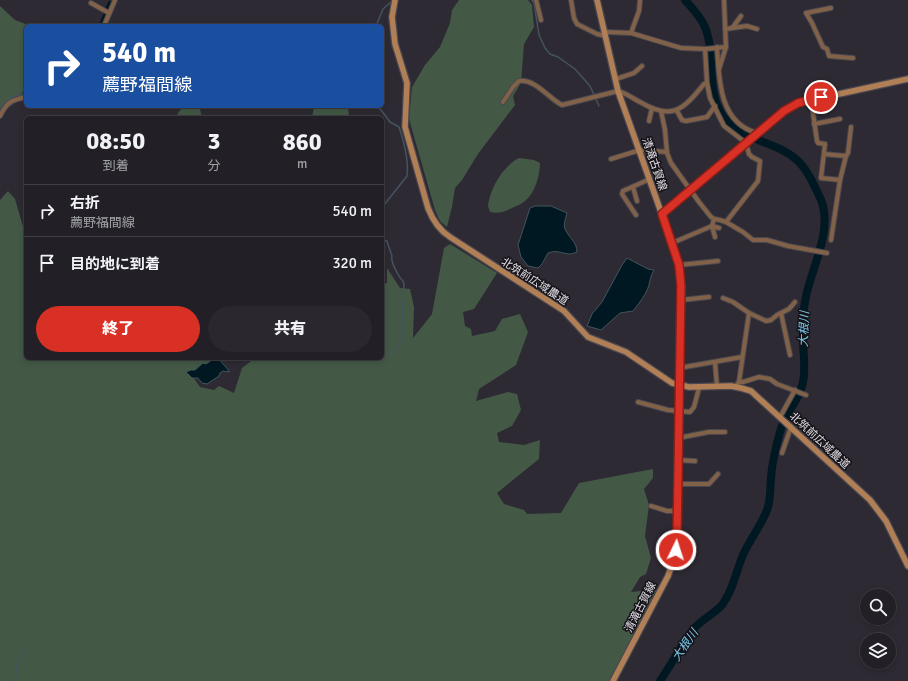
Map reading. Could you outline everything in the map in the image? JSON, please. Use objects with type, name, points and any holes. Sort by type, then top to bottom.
[{"type":"main road","name":"北筑前広域農道","points":[[395,0],[392,17],[395,44],[407,83],[405,127],[428,208],[439,228],[450,237],[564,311],[588,337],[626,352],[679,386],[699,388],[737,384],[751,391],[859,490],[881,513],[908,566]]},
{"type":"main road","name":"清滝古賀線","points":[[597,0],[618,90],[679,265],[681,300],[677,460],[677,539],[671,568],[613,681]]},
{"type":"main road","points":[[662,214],[757,133],[784,111],[798,103],[908,79]]},
{"type":"street","points":[[105,24],[115,0]]},
{"type":"street","points":[[536,0],[541,20]]},
{"type":"street","points":[[571,0],[574,18],[577,24],[597,34],[617,31],[631,32],[681,48],[705,49],[726,47]]},
{"type":"street","points":[[631,32],[639,11],[640,0]]},
{"type":"street","points":[[718,72],[726,47],[724,0]]},
{"type":"street","points":[[91,3],[109,13]]},
{"type":"street","points":[[831,8],[806,13],[823,47],[827,49],[829,56],[853,58]]},
{"type":"street","points":[[733,27],[741,16]]},
{"type":"street","points":[[725,29],[747,26],[757,29]]},
{"type":"street","points":[[718,47],[718,72],[724,101],[730,114],[736,122],[757,133]]},
{"type":"street","points":[[705,49],[707,83],[710,98],[724,126],[747,142],[749,154],[752,158],[760,161],[758,181],[726,222]]},
{"type":"street","points":[[616,79],[634,73],[642,66]]},
{"type":"street","points":[[503,102],[519,81],[525,80],[535,85],[562,104],[618,90],[652,108],[662,111],[677,111],[692,99],[704,84],[707,83]]},
{"type":"street","points":[[0,116],[6,105],[14,99],[24,97]]},
{"type":"street","points":[[811,99],[817,141],[818,143],[825,144],[822,178],[840,180]]},
{"type":"street","points":[[677,111],[682,120],[686,121],[707,117],[715,106]]},
{"type":"street","points":[[649,121],[652,108]]},
{"type":"street","points":[[662,111],[667,152],[671,163],[699,202],[714,219],[726,222],[753,240],[767,240],[788,246],[827,253]]},
{"type":"street","points":[[814,124],[840,119]]},
{"type":"street","points":[[831,240],[840,180],[848,153],[851,127]]},
{"type":"street","points":[[611,159],[640,150],[667,152]]},
{"type":"street","points":[[824,154],[846,156]]},
{"type":"street","points":[[636,215],[622,194],[623,191],[650,180]]},
{"type":"street","points":[[633,187],[637,201]]},
{"type":"street","points":[[714,219],[712,226],[715,237]]},
{"type":"street","points":[[672,243],[712,226],[719,228]]},
{"type":"street","points":[[679,265],[718,261]]},
{"type":"street","points":[[681,300],[709,298]]},
{"type":"street","points":[[723,298],[766,321],[771,320],[795,302]]},
{"type":"street","points":[[749,313],[737,384],[759,377],[770,379],[777,384],[806,395]]},
{"type":"street","points":[[781,313],[790,355]]},
{"type":"street","points":[[679,368],[742,357]]},
{"type":"street","points":[[716,362],[717,387]]},
{"type":"street","points":[[638,402],[668,410],[690,412],[694,406],[699,388]]},
{"type":"street","points":[[781,418],[795,390]]},
{"type":"street","points":[[782,453],[791,427]]},
{"type":"street","points":[[678,438],[709,432],[725,432]]},
{"type":"street","points":[[677,460],[696,461]]},
{"type":"street","points":[[677,484],[709,484],[718,474]]},
{"type":"street","points":[[651,506],[667,511],[677,511]]},
{"type":"green space","points":[[459,0],[528,0],[532,5],[534,27],[524,44],[521,83],[513,96],[515,105],[478,154],[462,180],[455,188],[447,227],[440,221],[435,210],[409,119],[412,87],[425,65],[440,47],[450,23],[452,10]]},
{"type":"green space","points":[[0,6],[15,20],[26,24],[24,24],[24,90],[15,103],[0,115]]},
{"type":"green space","points":[[182,108],[197,108],[200,109],[202,116],[176,116]]},
{"type":"green space","points":[[314,108],[348,108],[349,116],[312,116]]},
{"type":"green space","points":[[519,158],[534,160],[540,163],[538,178],[532,193],[524,202],[504,212],[490,212],[488,206],[489,199],[494,185],[508,166]]},
{"type":"green space","points":[[8,191],[15,199],[24,230],[24,360],[219,360],[203,372],[193,377],[200,387],[214,390],[219,386],[234,393],[242,368],[252,360],[384,360],[384,284],[387,283],[387,268],[400,288],[410,289],[414,307],[413,338],[432,314],[444,248],[450,244],[497,273],[474,309],[463,312],[465,326],[471,329],[472,336],[495,331],[502,319],[520,314],[528,332],[516,365],[479,389],[476,401],[508,392],[517,394],[521,410],[512,426],[497,433],[499,442],[524,445],[540,440],[539,459],[497,493],[504,504],[524,510],[527,514],[561,513],[579,483],[653,469],[653,478],[644,489],[649,505],[645,536],[651,558],[646,574],[640,577],[631,592],[661,589],[610,681],[0,681],[0,200]]},
{"type":"water","points":[[535,206],[551,206],[567,213],[564,227],[576,245],[577,252],[573,254],[556,252],[548,253],[538,268],[528,266],[521,257],[518,245],[530,208]]},
{"type":"water","points":[[627,258],[648,269],[654,270],[648,289],[644,296],[633,311],[620,313],[601,330],[587,326],[592,314],[602,302]]},
{"type":"water","points":[[212,360],[220,360],[230,372],[223,371],[219,376],[207,384],[202,383],[198,378],[192,378],[186,372],[195,370],[203,363],[206,364]]},
{"type":"waterway","points":[[532,0],[534,3],[539,35],[545,48],[550,54],[558,57],[575,69],[590,86],[599,106]]},
{"type":"waterway","name":"大根川","points":[[660,681],[692,631],[718,609],[726,599],[732,587],[743,555],[762,522],[767,510],[770,498],[773,461],[780,432],[785,419],[799,395],[803,382],[804,307],[825,224],[821,200],[811,179],[801,164],[788,153],[737,130],[721,113],[713,92],[708,36],[700,18],[685,0]]},
{"type":"waterway","points":[[377,24],[383,9],[391,2]]},
{"type":"waterway","points":[[104,24],[111,5]]},
{"type":"waterway","points":[[0,110],[2,106],[11,99],[24,94]]},
{"type":"waterway","points":[[380,108],[390,122],[399,127],[407,157],[407,176],[384,205]]},
{"type":"waterway","points":[[384,240],[387,241],[392,255],[393,265],[404,285],[402,321],[403,332],[401,340],[391,358]]},
{"type":"waterway","points":[[15,681],[17,665],[27,644]]},
{"type":"route","points":[[676,550],[681,286],[680,268],[662,214],[784,111],[798,103],[821,97]]}]
